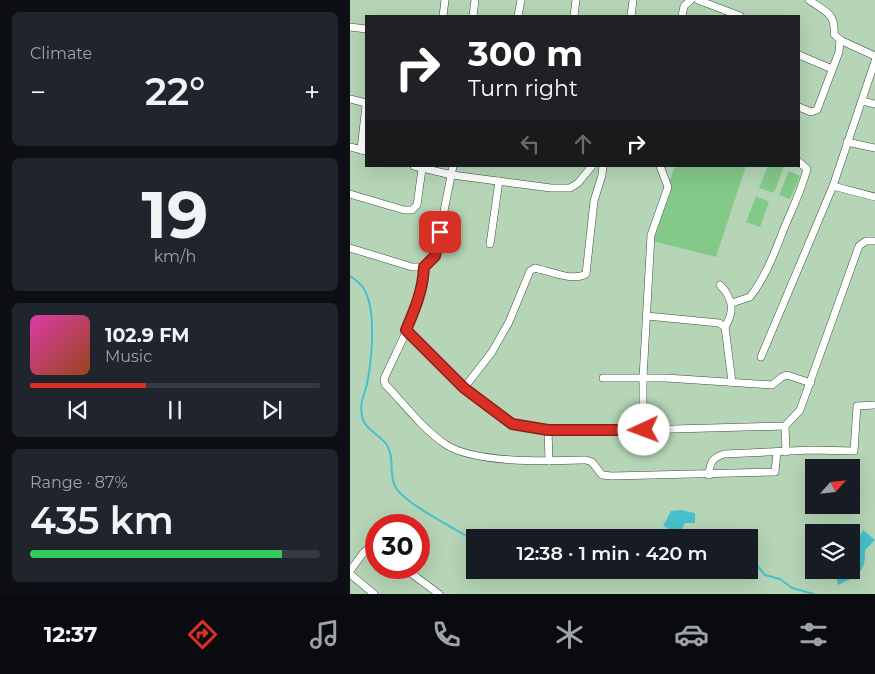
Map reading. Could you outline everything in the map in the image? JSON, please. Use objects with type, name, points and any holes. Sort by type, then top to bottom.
[{"type":"street","points":[[443,15],[445,0]]},
{"type":"street","points":[[473,15],[475,0]]},
{"type":"street","points":[[518,15],[521,0]]},
{"type":"street","points":[[574,15],[576,0]]},
{"type":"street","points":[[631,15],[633,0]]},
{"type":"street","points":[[682,15],[684,6],[690,0]]},
{"type":"street","points":[[698,0],[737,15]]},
{"type":"street","points":[[809,0],[832,16],[835,24],[834,34],[840,40],[875,56]]},
{"type":"street","points":[[350,27],[365,29]]},
{"type":"street","points":[[800,107],[811,112],[817,110],[839,52],[840,40]]},
{"type":"street","points":[[800,55],[832,69]]},
{"type":"street","points":[[761,357],[833,186],[875,61]]},
{"type":"street","points":[[350,99],[365,104]]},
{"type":"street","points":[[862,101],[875,104]]},
{"type":"street","points":[[350,146],[364,151],[365,128]]},
{"type":"street","points":[[847,142],[875,148]]},
{"type":"street","points":[[732,303],[750,297],[774,257],[784,229],[799,197],[807,169],[800,163]]},
{"type":"street","points":[[417,167],[452,175],[551,188],[570,188],[578,183],[591,167]]},
{"type":"street","points":[[453,167],[435,256],[424,267],[423,283],[416,307],[384,379],[385,384],[430,431],[460,452],[482,456],[549,461],[586,460],[592,462],[602,475],[710,475],[775,472],[777,452]]},
{"type":"street","points":[[464,388],[492,352],[509,322],[530,271],[535,268],[573,277],[581,277],[586,274],[594,201],[603,167]]},
{"type":"street","points":[[644,430],[643,378],[651,235],[668,187],[660,167]]},
{"type":"street","points":[[350,194],[404,210],[412,210],[417,205],[422,169]]},
{"type":"street","points":[[490,244],[499,181]]},
{"type":"street","points":[[833,186],[875,197]]},
{"type":"street","points":[[406,330],[464,388],[512,424],[548,430],[644,430],[785,426],[800,410],[859,246],[866,241],[875,241]]},
{"type":"street","points":[[350,248],[412,266],[424,267]]},
{"type":"street","points":[[720,285],[727,292],[732,303],[731,317],[725,327],[732,382]]},
{"type":"street","points":[[647,316],[719,323],[725,327]]},
{"type":"street","points":[[602,378],[643,378],[772,385],[782,376],[787,376],[810,384]]},
{"type":"street","points":[[710,475],[710,464],[714,457],[724,454],[854,451],[857,406],[875,405]]},
{"type":"street","points":[[785,426],[786,452]]},
{"type":"street","points":[[548,430],[549,461]]},
{"type":"street","points":[[365,551],[350,572],[374,594]]},
{"type":"street","points":[[419,579],[439,594]]},
{"type":"green space","points":[[675,167],[746,167],[716,257],[649,240]]},
{"type":"green space","points":[[768,167],[784,167],[774,193],[759,188]]},
{"type":"green space","points":[[789,171],[800,176],[790,199],[779,195]]},
{"type":"green space","points":[[756,196],[769,202],[760,227],[746,222]]},
{"type":"water","points":[[681,510],[695,513],[695,523],[685,523],[682,529],[669,529],[663,526],[671,511]]},
{"type":"water","points":[[863,530],[875,540],[865,550],[864,564],[860,572],[860,535]]},
{"type":"water","points":[[836,579],[850,579],[838,585]]},
{"type":"waterway","points":[[350,276],[361,285],[367,295],[372,318],[370,369],[361,405],[363,421],[388,447],[394,483],[402,495],[421,509],[466,536]]},
{"type":"waterway","points":[[758,567],[765,575],[780,579],[792,588],[814,594]]},
{"type":"route","points":[[440,232],[435,256],[424,267],[423,283],[416,307],[406,330],[464,388],[512,424],[548,430],[644,430]]}]
